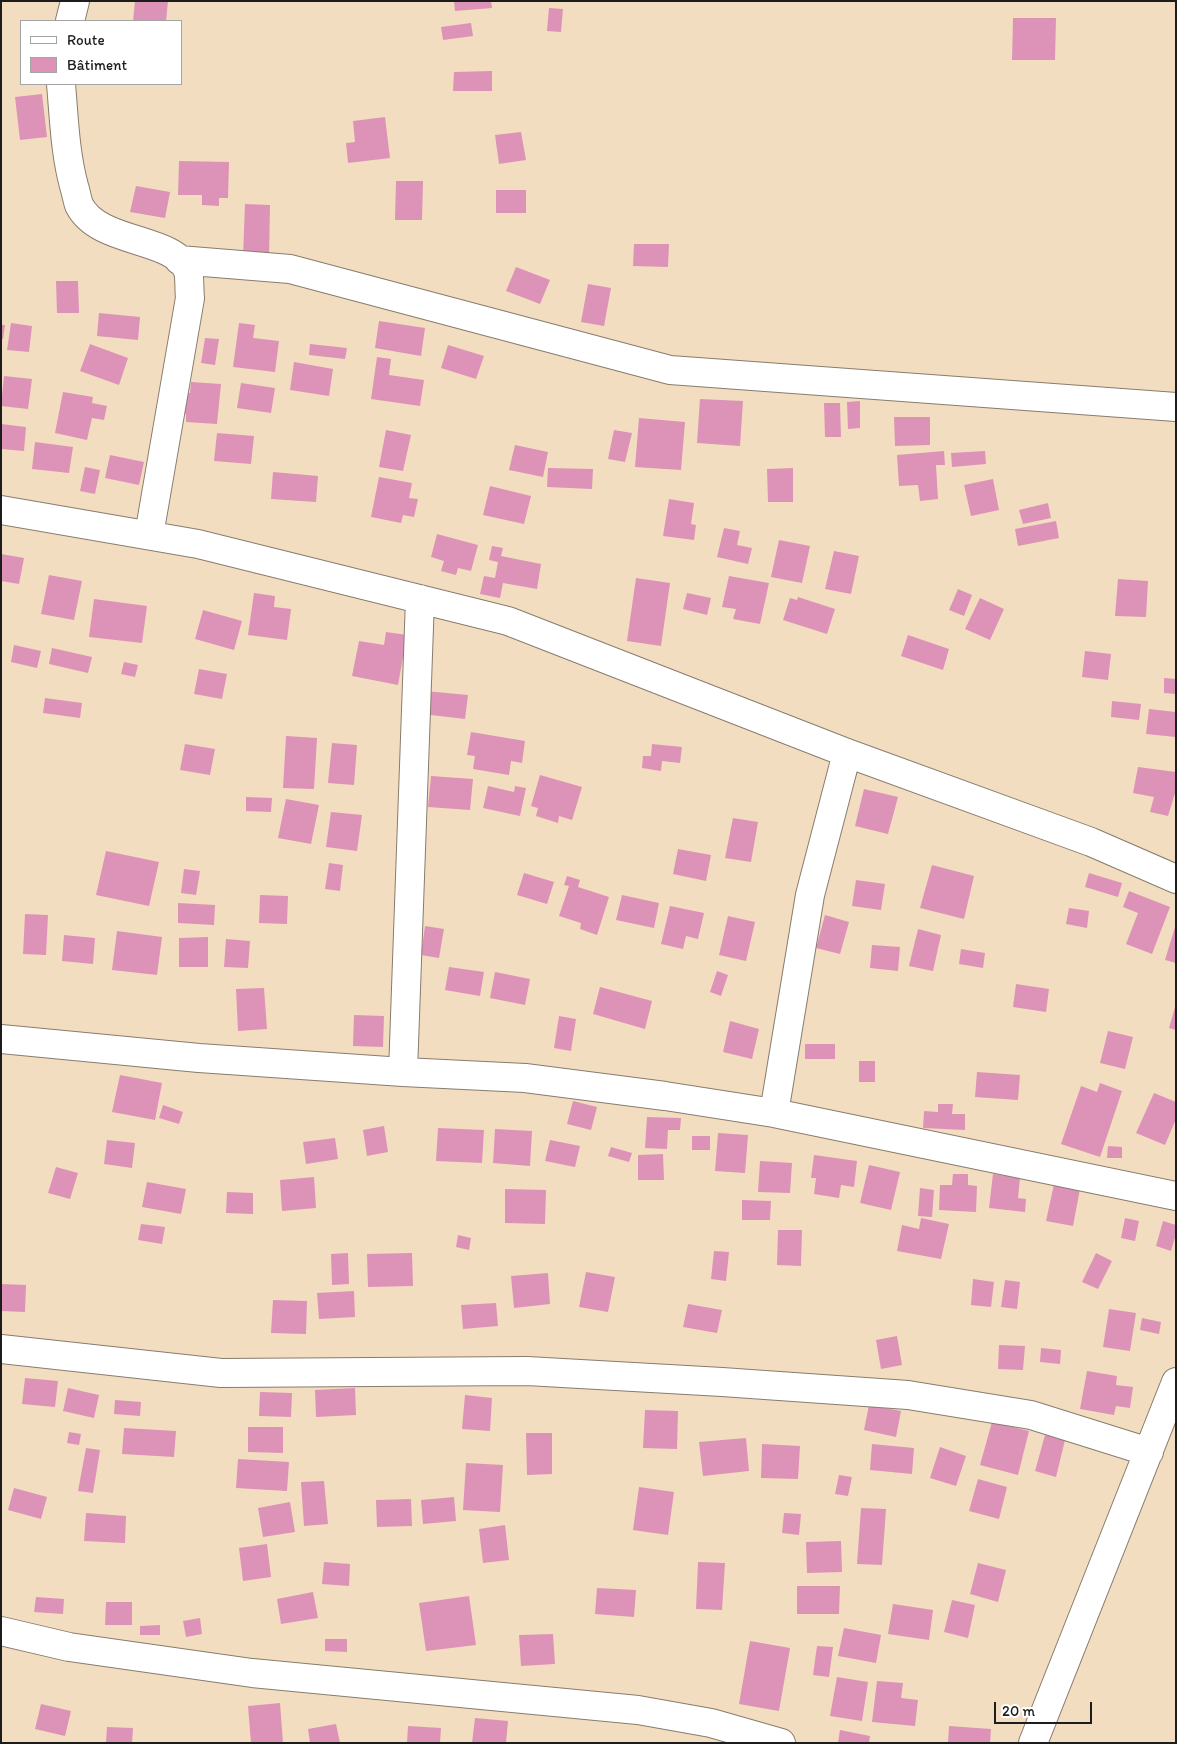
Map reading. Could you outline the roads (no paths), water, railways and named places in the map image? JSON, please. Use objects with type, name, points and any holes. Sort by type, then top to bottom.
[{"type":"street","points":[[70,20],[75,1]]},
{"type":"street","points":[[61,85],[69,167],[79,204],[99,226],[169,251],[188,271],[190,298],[149,535]]},
{"type":"street","points":[[179,260],[290,269],[670,370],[1176,406]]},
{"type":"street","points":[[1,510],[198,544],[508,621],[848,753],[1091,842],[1176,879]]},
{"type":"street","points":[[403,1072],[420,599]]},
{"type":"street","points":[[774,1113],[810,895],[848,753]]},
{"type":"street","points":[[1,1039],[198,1058],[525,1078],[665,1096],[774,1113],[1176,1196]]},
{"type":"street","points":[[1,1349],[221,1373],[527,1371],[908,1396],[1031,1415],[1148,1452]]},
{"type":"street","points":[[1033,1743],[1176,1382]]},
{"type":"street","points":[[1,1631],[69,1647],[252,1674],[638,1710],[711,1723],[781,1743]]}]
